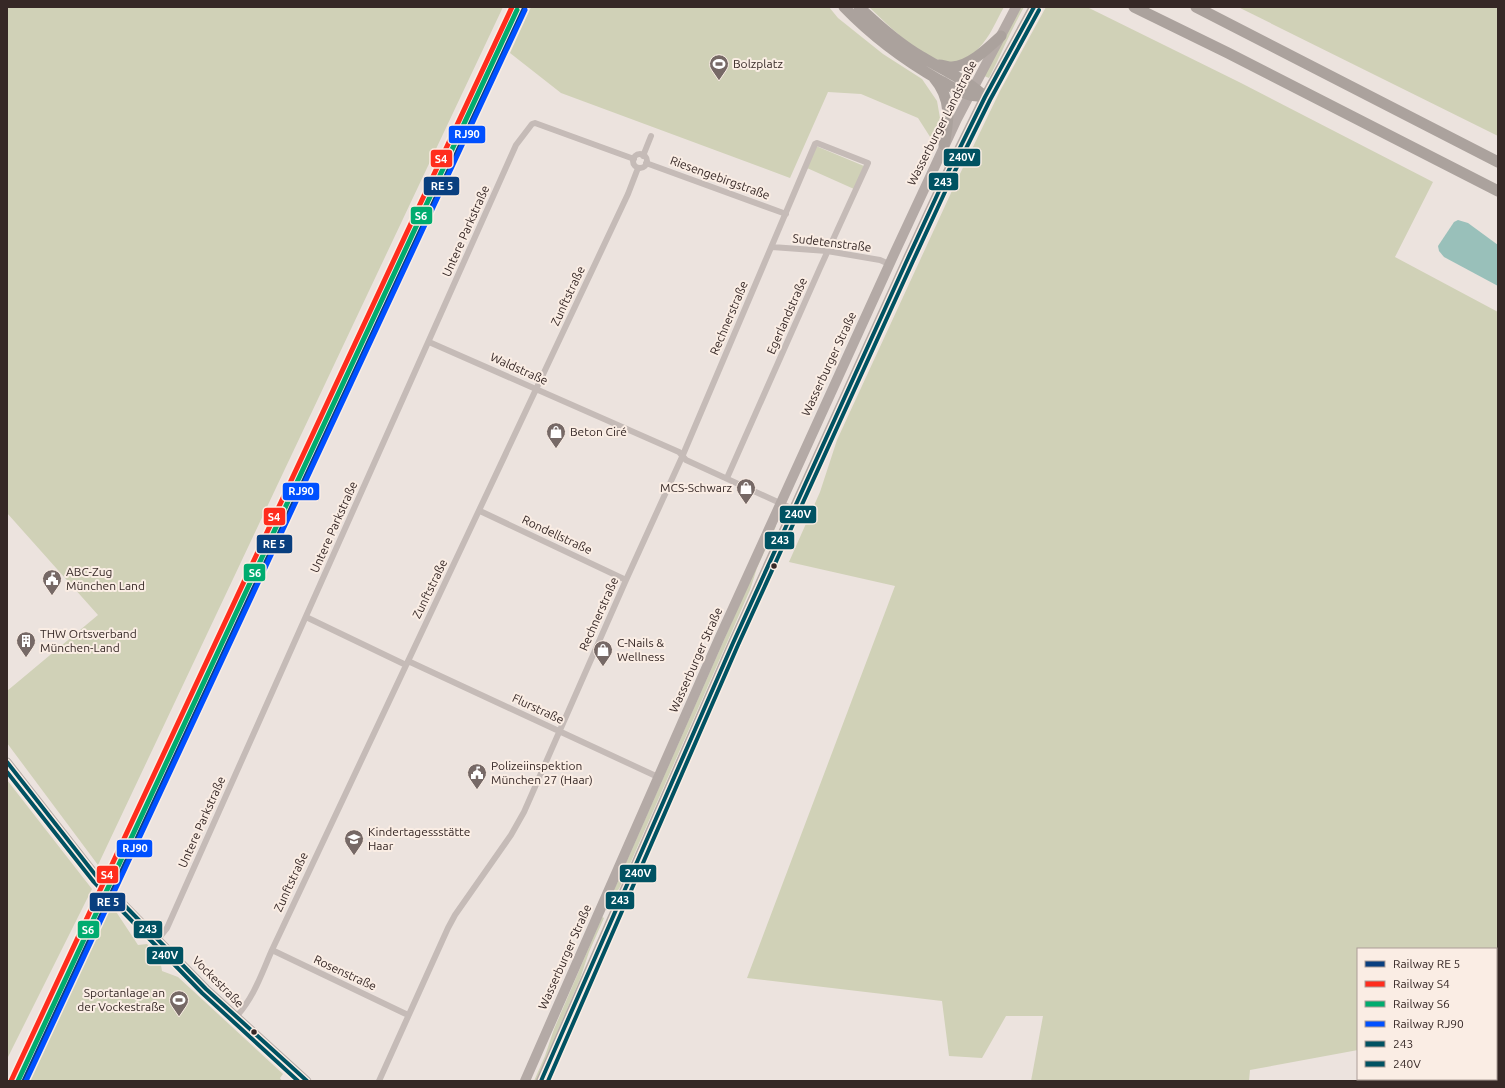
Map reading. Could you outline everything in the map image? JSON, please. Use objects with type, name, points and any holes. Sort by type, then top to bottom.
[{"type":"highway","points":[[844,7],[865,28],[893,50],[932,76],[958,90],[972,91]]},
{"type":"highway","points":[[858,7],[900,42],[972,91],[985,97]]},
{"type":"highway","points":[[1134,7],[1228,53],[1498,191]]},
{"type":"highway","points":[[1196,7],[1498,162]]},
{"type":"highway","points":[[933,64],[952,67],[960,65],[986,49],[1001,36]]},
{"type":"highway","points":[[932,76],[946,97],[948,116],[944,145]]},
{"type":"main road","name":"Wasserburger Landstraße","points":[[895,252],[944,145],[1016,7]]},
{"type":"main road","points":[[541,1081],[722,668],[908,258],[985,97],[1033,8]]},
{"type":"main road","name":"Wasserburger Straße","points":[[526,1081],[780,503],[895,252]]},
{"type":"main road","points":[[7,762],[97,877]]},
{"type":"main road","name":"Vockestraße","points":[[115,896],[236,1017],[307,1081]]},
{"type":"street","name":"Untere Parkstraße","points":[[158,939],[167,928],[516,145],[532,124],[542,125],[634,159]]},
{"type":"street","points":[[643,156],[650,136]]},
{"type":"street","name":"Rechnerstraße","points":[[379,1081],[448,928],[511,835],[524,812],[682,456],[816,144],[817,143],[868,163]]},
{"type":"street","points":[[638,155],[643,156],[646,159],[646,163],[643,167],[638,168],[634,164],[634,159],[638,155]]},
{"type":"street","name":"Riesengebirgstraße","points":[[646,163],[786,214]]},
{"type":"street","name":"Egerlandstraße","points":[[727,478],[827,251],[868,163]]},
{"type":"street","name":"Zunftstraße","points":[[236,1017],[246,1006],[253,994],[272,950],[628,194],[638,168]]},
{"type":"street","name":"Sudetenstraße","points":[[772,247],[827,251],[880,260],[889,264]]},
{"type":"street","name":"Waldstraße","points":[[429,342],[679,452],[686,460],[793,509]]},
{"type":"street","name":"Rondellstraße","points":[[480,511],[626,580]]},
{"type":"street","name":"Flurstraße","points":[[306,617],[559,731],[658,778]]},
{"type":"street","name":"Rosenstraße","points":[[272,950],[408,1015]]},
{"type":"green space","points":[[7,7],[503,7],[98,865],[7,743],[7,691],[98,615],[7,513]]},
{"type":"green space","points":[[531,7],[829,7],[838,18],[883,54],[922,79],[937,101],[940,118],[934,143],[918,118],[861,94],[828,92],[790,178],[561,93],[510,53]]},
{"type":"green space","points":[[869,7],[1004,7],[989,34],[978,49],[973,54],[959,62],[952,63],[941,61],[918,49],[896,33]]},
{"type":"green space","points":[[1021,7],[1024,7],[989,78],[984,76]]},
{"type":"green space","points":[[1046,7],[1087,7],[1241,83],[1433,182],[1395,257],[1498,312],[1498,1081],[1396,1080],[1497,1080],[1497,948],[1357,948],[1357,1050],[1250,1070],[1249,1081],[1031,1081],[1043,1016],[1006,1016],[982,1058],[949,1056],[942,1001],[747,978],[895,586],[789,562],[820,492],[837,440],[957,180],[1000,91]]},
{"type":"green space","points":[[1238,7],[1498,7],[1498,136]]},
{"type":"green space","points":[[816,146],[864,166],[854,189],[807,168]]},
{"type":"green space","points":[[774,526],[776,526],[757,568],[750,590],[619,889],[617,891],[614,890]]},
{"type":"green space","points":[[7,780],[92,889],[7,1059]]},
{"type":"green space","points":[[111,904],[138,945],[147,944],[160,959],[162,971],[178,977],[283,1074],[280,1078],[282,1081],[29,1081]]},
{"type":"green space","points":[[602,917],[604,918],[589,952],[580,979],[536,1081],[534,1081],[545,1056],[554,1029]]},
{"type":"water","points":[[1458,220],[1468,223],[1498,245],[1498,286],[1444,257],[1439,251],[1438,246],[1454,222]]},
{"type":"tunnel","points":[[97,877],[115,896]]},
{"type":"transit line","points":[[24,1081],[525,7]]},
{"type":"transit line","name":"243","points":[[541,1081],[733,643],[908,258],[985,97],[1034,7]]},
{"type":"transit line","name":"240V","points":[[548,1081],[738,645],[913,261],[990,100],[1039,10]]},
{"type":"transit line","name":"243","points":[[7,762],[97,877],[206,989],[307,1081]]},
{"type":"transit line","name":"240V","points":[[7,772],[93,881],[202,993],[298,1081]]},
{"type":"rail line","name":"S4","points":[[11,1081],[512,7]]},
{"type":"rail line","name":"S6","points":[[18,1081],[517,10]]},
{"type":"rail line","name":"RJ90","points":[[26,1081],[525,10]]},
{"type":"place","name":"Bolzplatz","points":[[719,81]]},
{"type":"place","name":"Beton Ciré","points":[[556,449]]},
{"type":"place","name":"MCS-Schwarz","points":[[746,505]]},
{"type":"place","name":"ABC-Zug München Land","points":[[52,596]]},
{"type":"place","name":"THW Ortsverband München-Land","points":[[26,658]]},
{"type":"place","name":"C-Nails & Wellness","points":[[603,667]]},
{"type":"place","name":"Polizeiinspektion München 27 (Haar)","points":[[477,790]]},
{"type":"place","name":"Kindertagessstätte Haar","points":[[354,856]]},
{"type":"place","name":"Sportanlage an der Vockestraße","points":[[179,1017]]}]
